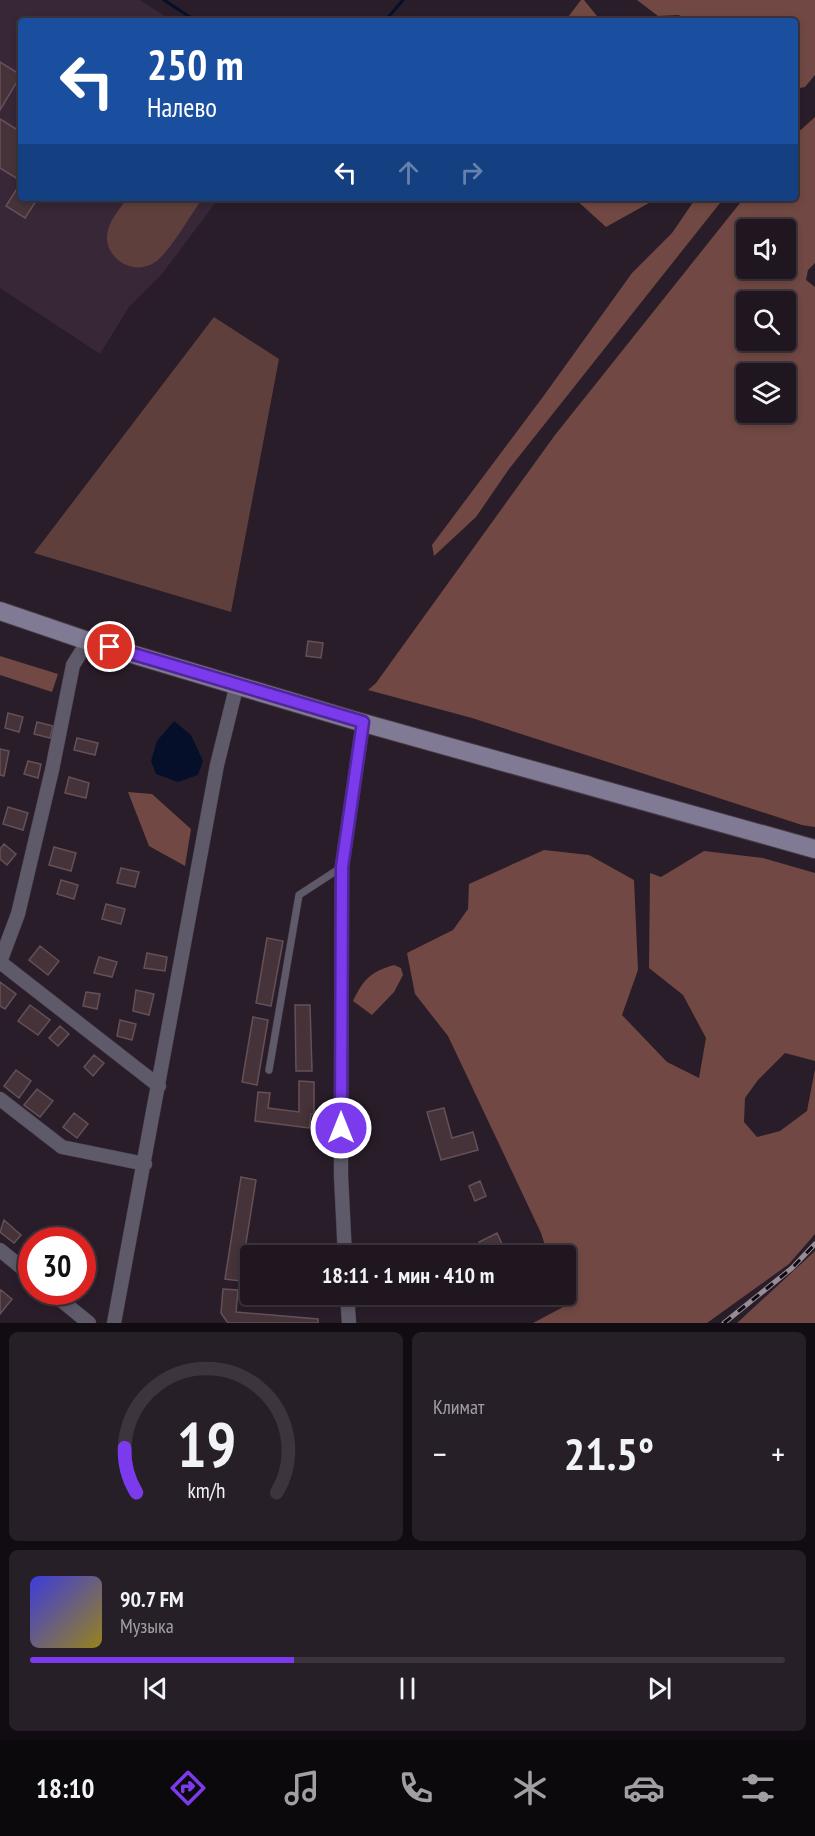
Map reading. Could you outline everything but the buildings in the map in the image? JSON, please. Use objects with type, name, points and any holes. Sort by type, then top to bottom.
[{"type":"street","points":[[0,611],[88,641],[363,722],[815,849]]},
{"type":"street","points":[[88,641],[73,665],[52,770],[18,914],[0,962],[159,1086]]},
{"type":"street","points":[[114,1323],[217,765],[237,684]]},
{"type":"street","points":[[344,1245],[341,1176],[342,867],[363,722]]},
{"type":"street","points":[[0,1099],[62,1147],[145,1164]]},
{"type":"street","points":[[0,1250],[18,1265]]},
{"type":"street","points":[[67,1305],[89,1323]]},
{"type":"street","points":[[348,1305],[349,1323]]},
{"type":"lane","points":[[269,1070],[299,895],[342,867]]},
{"type":"shaded area","points":[[0,0],[140,0],[167,18],[18,18],[18,201],[217,201],[162,274],[129,307],[100,354],[0,288]]},
{"type":"shaded area","points":[[581,0],[584,0],[599,18],[567,18]]},
{"type":"shaded area","points":[[637,0],[815,0],[815,75],[805,87],[798,88],[798,18],[658,16]]},
{"type":"shaded area","points":[[815,117],[815,263],[808,270],[806,280],[815,287],[815,827],[802,825],[472,718],[368,690],[376,683],[555,435],[742,201],[798,201],[798,132]]},
{"type":"shaded area","points":[[125,201],[201,201],[159,259],[143,267],[126,265],[113,254],[107,239],[111,221]]},
{"type":"shaded area","points":[[577,201],[653,201],[606,227]]},
{"type":"shaded area","points":[[694,201],[722,201],[509,469],[476,517],[434,556],[432,545],[632,273],[672,233]]},
{"type":"shaded area","points":[[214,317],[279,359],[231,612],[34,553]]},
{"type":"shaded area","points":[[0,656],[58,674],[52,692],[0,675]]},
{"type":"shaded area","points":[[128,792],[152,794],[191,829],[185,866],[149,846]]},
{"type":"shaded area","points":[[544,850],[589,855],[634,880],[638,970],[622,1015],[667,1062],[699,1078],[706,1038],[683,995],[649,968],[650,873],[661,877],[704,851],[763,858],[815,873],[815,1061],[785,1053],[758,1080],[745,1098],[744,1122],[757,1137],[780,1131],[807,1111],[815,1069],[815,1234],[789,1264],[707,1323],[533,1323],[565,1305],[576,1305],[576,1245],[545,1245],[448,1036],[415,994],[407,953],[453,930],[468,909],[469,884]]},
{"type":"shaded area","points":[[394,965],[401,968],[403,975],[394,992],[372,1015],[353,1001],[369,977],[379,970]]},
{"type":"shaded area","points":[[815,1251],[815,1323],[737,1323]]},
{"type":"water","points":[[174,721],[191,735],[203,761],[198,775],[178,782],[156,774],[151,761],[157,741]]},
{"type":"waterway","points":[[164,0],[191,18]]},
{"type":"waterway","points":[[388,18],[403,0]]},
{"type":"railway","points":[[724,1323],[792,1268],[815,1244]]},
{"type":"route","points":[[110,647],[363,722],[342,867],[341,1128]]}]
